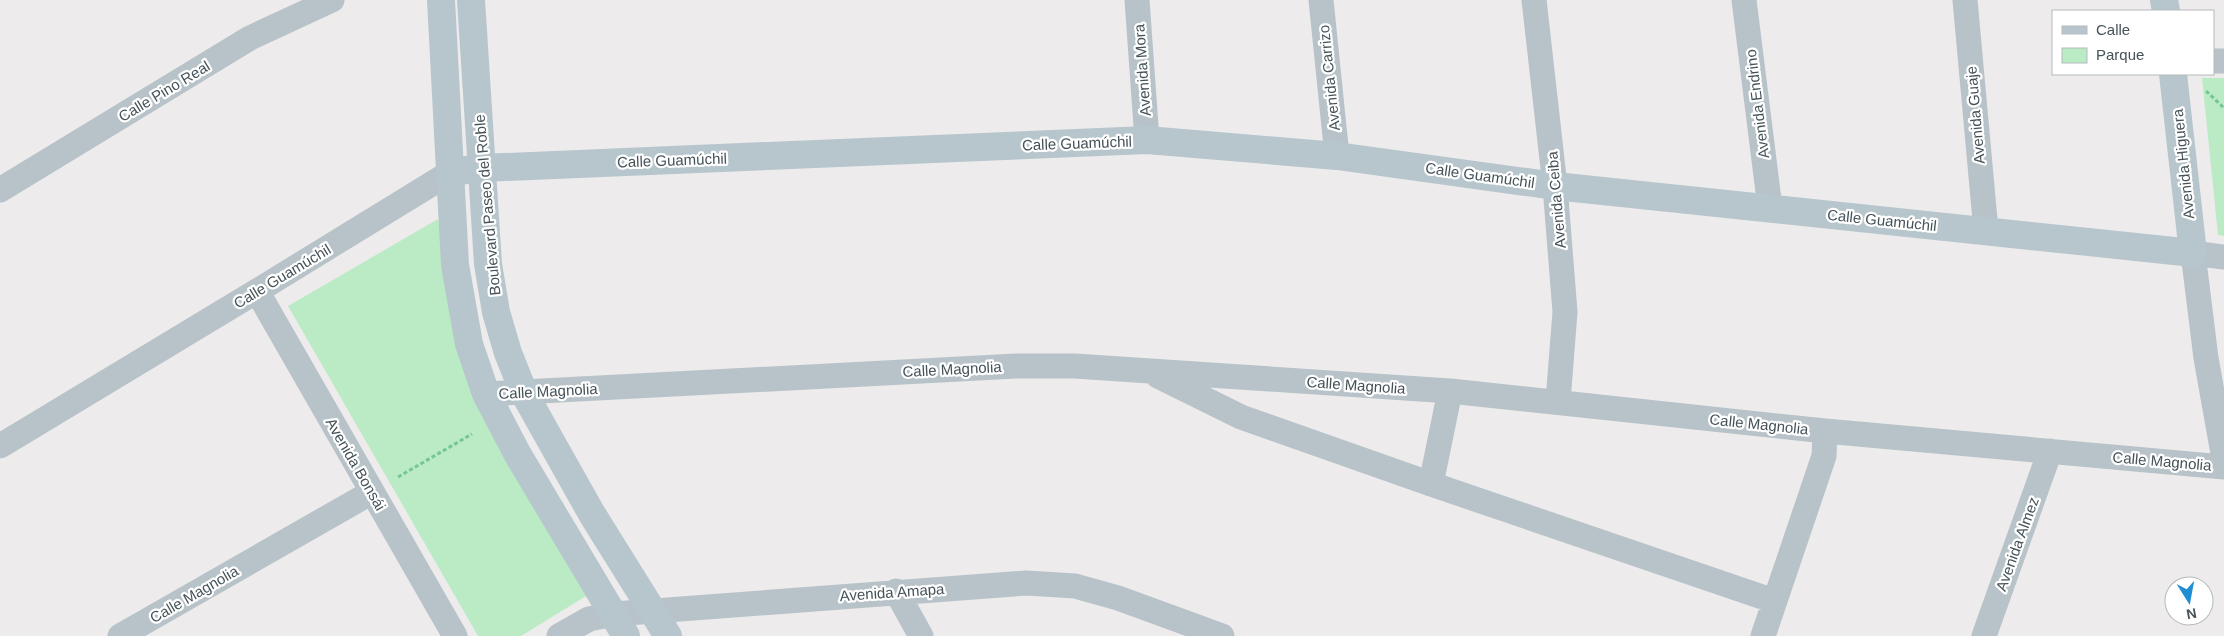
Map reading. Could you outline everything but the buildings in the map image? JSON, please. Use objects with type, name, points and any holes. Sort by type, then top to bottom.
[{"type":"street","name":"Calle Pino Real","points":[[0,190],[250,38],[332,0]]},
{"type":"street","points":[[441,0],[455,265],[469,344],[486,394],[499,419],[528,472],[620,625]]},
{"type":"street","name":"Boulevard Paseo del Roble","points":[[471,0],[488,264],[496,312],[508,353],[524,392],[592,514],[653,609],[668,636]]},
{"type":"street","name":"Avenida Mora","points":[[1137,0],[1147,140]]},
{"type":"street","name":"Avenida Carrizo","points":[[1321,0],[1338,156]]},
{"type":"street","name":"Avenida Ceiba","points":[[1534,0],[1555,186],[1565,312],[1558,401]]},
{"type":"street","name":"Avenida Endrino","points":[[1744,0],[1770,208]]},
{"type":"street","name":"Avenida Guaje","points":[[1965,0],[1986,231]]},
{"type":"street","name":"Avenida Higuera","points":[[2173,75],[2193,254]]},
{"type":"street","name":"Calle Guamúchil","points":[[0,446],[257,292],[451,172],[482,168],[1147,140],[1338,156],[1555,186],[2224,257]]},
{"type":"street","points":[[2193,254],[2206,358],[2224,459]]},
{"type":"street","name":"Avenida Bonsái","points":[[257,292],[454,636]]},
{"type":"street","name":"Calle Magnolia","points":[[486,394],[1016,366],[1074,366],[1450,391],[1558,401],[1825,431],[2224,467]]},
{"type":"street","points":[[1146,371],[1242,417],[1430,484],[1774,601]]},
{"type":"street","points":[[1430,484],[1450,391]]},
{"type":"street","points":[[1763,636],[1824,456],[1825,431]]},
{"type":"street","name":"Avenida Almez","points":[[1984,636],[2050,451]]},
{"type":"street","name":"Calle Magnolia","points":[[120,636],[372,492]]},
{"type":"street","name":"Avenida Amapa","points":[[559,636],[589,619],[620,625],[653,609],[1026,583],[1075,586],[1118,598],[1222,636]]},
{"type":"street","points":[[896,591],[921,636]]},
{"type":"path","points":[[372,492],[499,419]]},
{"type":"green space","points":[[2202,78],[2224,78],[2224,236],[2218,235]]},
{"type":"green space","points":[[438,219],[470,358],[586,596],[521,636],[478,636],[288,306]]}]
